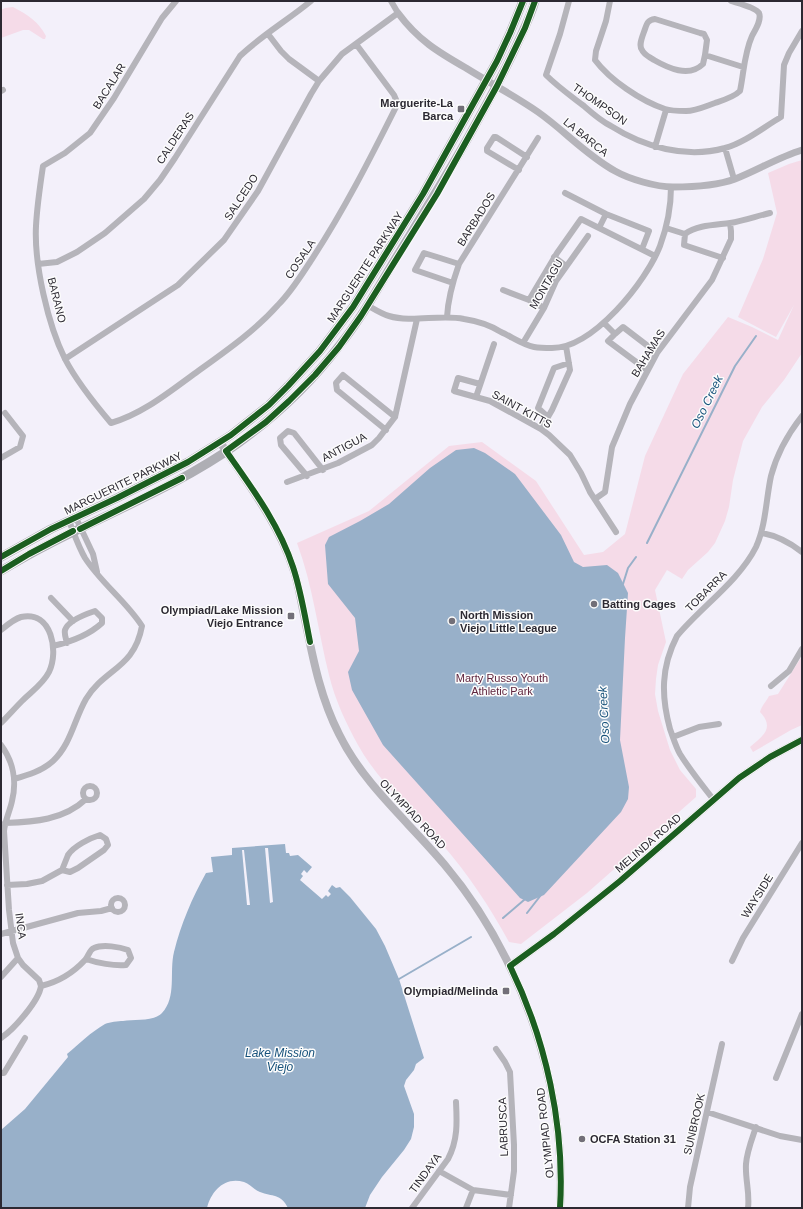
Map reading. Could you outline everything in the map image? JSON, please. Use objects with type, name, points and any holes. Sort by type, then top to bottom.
[{"type":"main road","name":"MARGUERITE PARKWAY","points":[[1,557],[51,529],[188,462],[220,442],[269,405],[288,386],[320,351],[353,307],[423,194],[486,80],[510,33],[523,1]]},
{"type":"main road","name":"MARGUERITE PARKWAY","points":[[1,571],[29,554],[182,478],[226,452],[266,422],[310,380],[339,347],[437,194],[497,86],[525,28],[535,1]]},
{"type":"main road","name":"OLYMPIAD ROAD","points":[[220,442],[274,522],[290,558],[296,577],[321,688],[330,714],[346,749],[369,782],[430,848],[458,881],[481,916],[510,966],[532,1021],[549,1074],[558,1135],[561,1187],[560,1208]]},
{"type":"main road","name":"MELINDA ROAD","points":[[510,966],[554,934],[620,881],[713,799],[745,774],[770,757],[802,740]]},
{"type":"street","name":"BACALAR","points":[[43,166],[65,153],[90,133],[114,98],[162,18],[176,1]]},
{"type":"street","name":"CALDERAS","points":[[38,264],[57,262],[76,252],[105,233],[144,199],[160,180],[175,158],[240,56],[253,44],[311,1]]},
{"type":"street","name":"LA BARCA","points":[[391,1],[398,14],[414,32],[433,49],[497,86],[548,120],[584,151],[604,165],[616,172],[638,180],[671,187],[693,187],[734,179],[802,150]]},
{"type":"street","name":"THOMPSON","points":[[569,1],[560,34],[546,74],[555,83],[610,126],[634,139],[655,147],[672,150],[698,152],[724,148],[737,143],[781,117],[784,65],[788,53],[802,31]]},
{"type":"street","points":[[610,1],[606,20],[596,50],[595,60],[630,91],[651,103],[666,110],[687,111],[696,110],[731,97],[740,91],[746,52],[760,15],[752,8],[731,1]]},
{"type":"street","name":"SALCEDO","points":[[65,359],[178,286],[224,240],[258,191],[319,81],[342,54],[398,14]]},
{"type":"street","points":[[655,19],[704,34],[707,40],[705,55],[701,66],[695,70],[682,71],[665,66],[646,55],[641,50],[641,44],[647,24],[649,21],[655,19]]},
{"type":"street","points":[[268,34],[281,51],[319,81]]},
{"type":"street","name":"COSALA","points":[[111,423],[125,419],[162,398],[262,323],[280,304],[296,283],[332,229],[364,172],[396,107],[397,102],[394,95],[356,44]]},
{"type":"street","points":[[705,55],[743,67]]},
{"type":"street","points":[[655,147],[666,110]]},
{"type":"street","points":[[518,170],[487,151],[487,148],[494,137],[496,137],[526,157]]},
{"type":"street","name":"BARBADOS","points":[[448,317],[448,302],[459,264],[538,138]]},
{"type":"street","points":[[724,148],[734,179]]},
{"type":"street","name":"BARANO","points":[[43,166],[36,227],[38,264],[53,328],[65,359],[93,402],[111,423]]},
{"type":"street","points":[[367,305],[388,316],[417,319],[448,317],[462,318],[485,324],[533,347],[554,348],[577,342],[593,333],[604,323],[639,283],[655,256],[666,228],[671,199],[671,187]]},
{"type":"street","points":[[565,193],[606,214],[649,231],[642,249]]},
{"type":"street","points":[[722,258],[684,245],[685,234],[692,229],[722,223],[730,223],[770,213]]},
{"type":"street","points":[[599,228],[606,214]]},
{"type":"street","points":[[529,300],[554,257],[581,219],[655,256]]},
{"type":"street","name":"BAHAMAS","points":[[595,499],[605,492],[608,482],[612,447],[647,370],[657,353],[712,280],[731,239],[730,223]]},
{"type":"street","points":[[666,228],[685,234]]},
{"type":"street","name":"MONTAGU","points":[[522,343],[544,308],[556,281],[588,236]]},
{"type":"street","points":[[453,283],[415,270],[424,253],[459,264]]},
{"type":"street","points":[[554,257],[566,266]]},
{"type":"street","points":[[503,290],[529,300],[544,308]]},
{"type":"street","name":"ANTIGUA","points":[[287,482],[323,470],[338,463],[372,445],[386,430],[395,417],[417,319]]},
{"type":"street","points":[[604,323],[615,334]]},
{"type":"street","points":[[647,370],[608,341],[623,327],[657,353]]},
{"type":"street","points":[[476,397],[494,344]]},
{"type":"street","points":[[541,429],[570,370],[566,346]]},
{"type":"street","points":[[548,417],[538,408],[554,368],[569,363]]},
{"type":"street","points":[[386,430],[337,390],[336,383],[343,375],[395,417]]},
{"type":"street","name":"SAINT KITTS","points":[[480,384],[458,378],[454,391],[490,401],[541,429],[570,455],[616,532]]},
{"type":"street","points":[[1,458],[20,447],[23,436],[5,413]]},
{"type":"street","name":"TOBARRA","points":[[713,799],[679,753],[673,737],[663,696],[665,668],[671,648],[677,636],[748,561],[762,533],[772,476],[779,453],[790,432],[802,416]]},
{"type":"street","points":[[306,476],[281,444],[280,438],[288,431],[294,433],[323,470]]},
{"type":"street","points":[[14,779],[30,775],[51,762],[60,754],[66,745],[86,699],[93,689],[124,663],[134,651],[140,638],[142,626],[135,614],[108,587],[86,558],[72,519]]},
{"type":"street","points":[[77,530],[93,554],[97,573]]},
{"type":"street","points":[[762,533],[776,536],[789,542],[802,552]]},
{"type":"street","points":[[86,558],[93,554]]},
{"type":"street","points":[[50,598],[74,621]]},
{"type":"street","points":[[53,646],[67,643],[97,627],[102,623],[102,618],[94,611],[69,624],[66,628],[67,643]]},
{"type":"street","points":[[1,630],[20,617],[28,616],[35,618],[42,621],[51,637],[53,646],[52,665],[44,681],[1,723]]},
{"type":"street","points":[[771,686],[789,671],[802,649]]},
{"type":"street","points":[[673,737],[700,727],[719,724]]},
{"type":"street","name":"INCA","points":[[1,745],[10,762],[14,779],[12,800],[5,823],[3,857],[13,943],[18,958],[23,965],[39,980],[41,986]]},
{"type":"street","points":[[5,823],[52,818],[78,806],[86,799]]},
{"type":"street","points":[[7,885],[27,884],[42,880],[62,870],[69,854],[76,848],[100,835],[106,839],[108,845],[104,850],[70,872],[62,870]]},
{"type":"street","name":"WAYSIDE","points":[[732,961],[743,938],[802,843]]},
{"type":"street","points":[[1,934],[11,930],[78,913],[101,911],[112,908]]},
{"type":"street","points":[[1,1038],[12,1030],[27,1011],[40,991],[41,986],[66,977],[86,959],[94,948],[101,946],[124,948],[128,950],[131,958],[126,965],[86,959]]},
{"type":"street","points":[[1,977],[18,958]]},
{"type":"street","points":[[776,1078],[802,1014]]},
{"type":"street","points":[[1,1073],[4,1073],[8,1068],[24,1038]]},
{"type":"street","name":"SUNBROOK","points":[[688,1208],[690,1187],[722,1044]]},
{"type":"street","name":"LABRUSCA","points":[[496,1049],[510,1072],[514,1145],[509,1208]]},
{"type":"street","name":"TINDAYA","points":[[412,1208],[448,1159],[455,1143],[457,1123],[456,1102]]},
{"type":"street","points":[[707,1112],[780,1136],[802,1140]]},
{"type":"street","points":[[748,1208],[746,1164],[749,1147],[756,1127]]},
{"type":"street","points":[[439,1171],[473,1190],[511,1195]]},
{"type":"street","points":[[466,1208],[473,1190]]},
{"type":"green space","points":[[13,7],[36,22],[46,36],[45,39],[29,30],[23,30],[1,38],[1,10]]},
{"type":"green space","name":"Marty Russo Youth Athletic Park","points":[[802,160],[802,353],[784,380],[762,407],[743,441],[733,480],[729,507],[725,521],[715,543],[708,552],[688,570],[682,579],[667,570],[655,590],[666,642],[658,665],[656,679],[655,694],[658,711],[670,750],[680,770],[696,789],[696,797],[587,893],[521,944],[509,942],[494,916],[461,867],[442,844],[386,785],[366,759],[358,745],[341,711],[331,684],[311,592],[303,559],[297,543],[369,511],[449,446],[482,442],[536,481],[584,555],[603,552],[625,534],[645,456],[683,374],[728,317],[778,340],[794,305],[776,337],[738,317],[763,259],[777,213],[768,173]]},
{"type":"green space","points":[[802,656],[802,725],[753,752],[750,747],[763,735],[767,727],[767,723],[760,712],[762,707],[769,696],[778,694]]},
{"type":"water","name":"Marty Russo Youth Athletic Park","points":[[474,448],[485,453],[515,474],[561,535],[574,562],[583,567],[607,565],[618,573],[628,593],[620,740],[629,787],[628,799],[621,812],[544,895],[528,902],[520,898],[383,745],[352,690],[348,672],[359,651],[355,618],[328,584],[325,545],[329,537],[389,504],[430,468],[456,450]]},
{"type":"water","name":"Lake Mission Viejo","points":[[285,844],[286,853],[289,853],[290,856],[298,855],[312,867],[307,873],[304,870],[301,874],[303,876],[300,880],[322,899],[326,895],[328,897],[331,894],[328,891],[332,885],[336,888],[340,887],[376,929],[399,979],[424,1058],[416,1064],[404,1086],[414,1114],[414,1127],[411,1139],[370,1195],[365,1208],[288,1208],[282,1200],[276,1196],[264,1194],[244,1182],[231,1181],[220,1186],[215,1191],[207,1208],[1,1208],[1,1130],[25,1109],[68,1057],[67,1054],[85,1038],[105,1024],[119,1021],[154,1018],[162,1013],[167,1007],[170,1000],[174,952],[180,931],[196,892],[206,873],[213,872],[211,857],[232,855],[232,848]]},
{"type":"pier","points":[[265,848],[268,848],[273,902],[270,903]]},
{"type":"pier","points":[[242,850],[244,850],[250,905],[247,905]]},
{"type":"waterway","name":"Oso Creek","points":[[647,543],[735,366],[756,336]]},
{"type":"waterway","name":"Oso Creek","points":[[623,584],[628,568],[636,557]]},
{"type":"waterway","name":"Oso Creek","points":[[527,913],[541,895]]},
{"type":"waterway","points":[[503,918],[524,900]]},
{"type":"waterway","points":[[399,979],[471,937]]},
{"type":"cycle path","points":[[1,557],[51,529],[188,462],[231,435],[269,405],[288,386],[320,351],[353,307],[423,194],[497,61],[523,1]]},
{"type":"cycle path","points":[[310,642],[303,604],[287,551],[273,521],[226,451],[266,422],[289,401],[315,375],[339,347],[361,316],[437,194],[497,86],[525,28],[535,1]]},
{"type":"cycle path","points":[[80,529],[182,478]]},
{"type":"cycle path","points":[[1,571],[29,554],[73,531]]},
{"type":"cycle path","points":[[560,1208],[561,1177],[559,1146],[556,1115],[550,1084],[543,1053],[534,1024],[523,994],[510,966],[554,934],[620,881],[739,778],[770,757],[802,740]]},
{"type":"place","name":"Marguerite-La Barca","points":[[461,109]]},
{"type":"place","name":"Batting Cages","points":[[594,604]]},
{"type":"place","name":"Olympiad/Lake Mission Viejo Entrance","points":[[291,616]]},
{"type":"place","name":"North Mission Viejo Little League","points":[[452,621]]},
{"type":"place","name":"Olympiad/Melinda","points":[[506,991]]},
{"type":"place","name":"OCFA Station 31","points":[[582,1139]]}]
